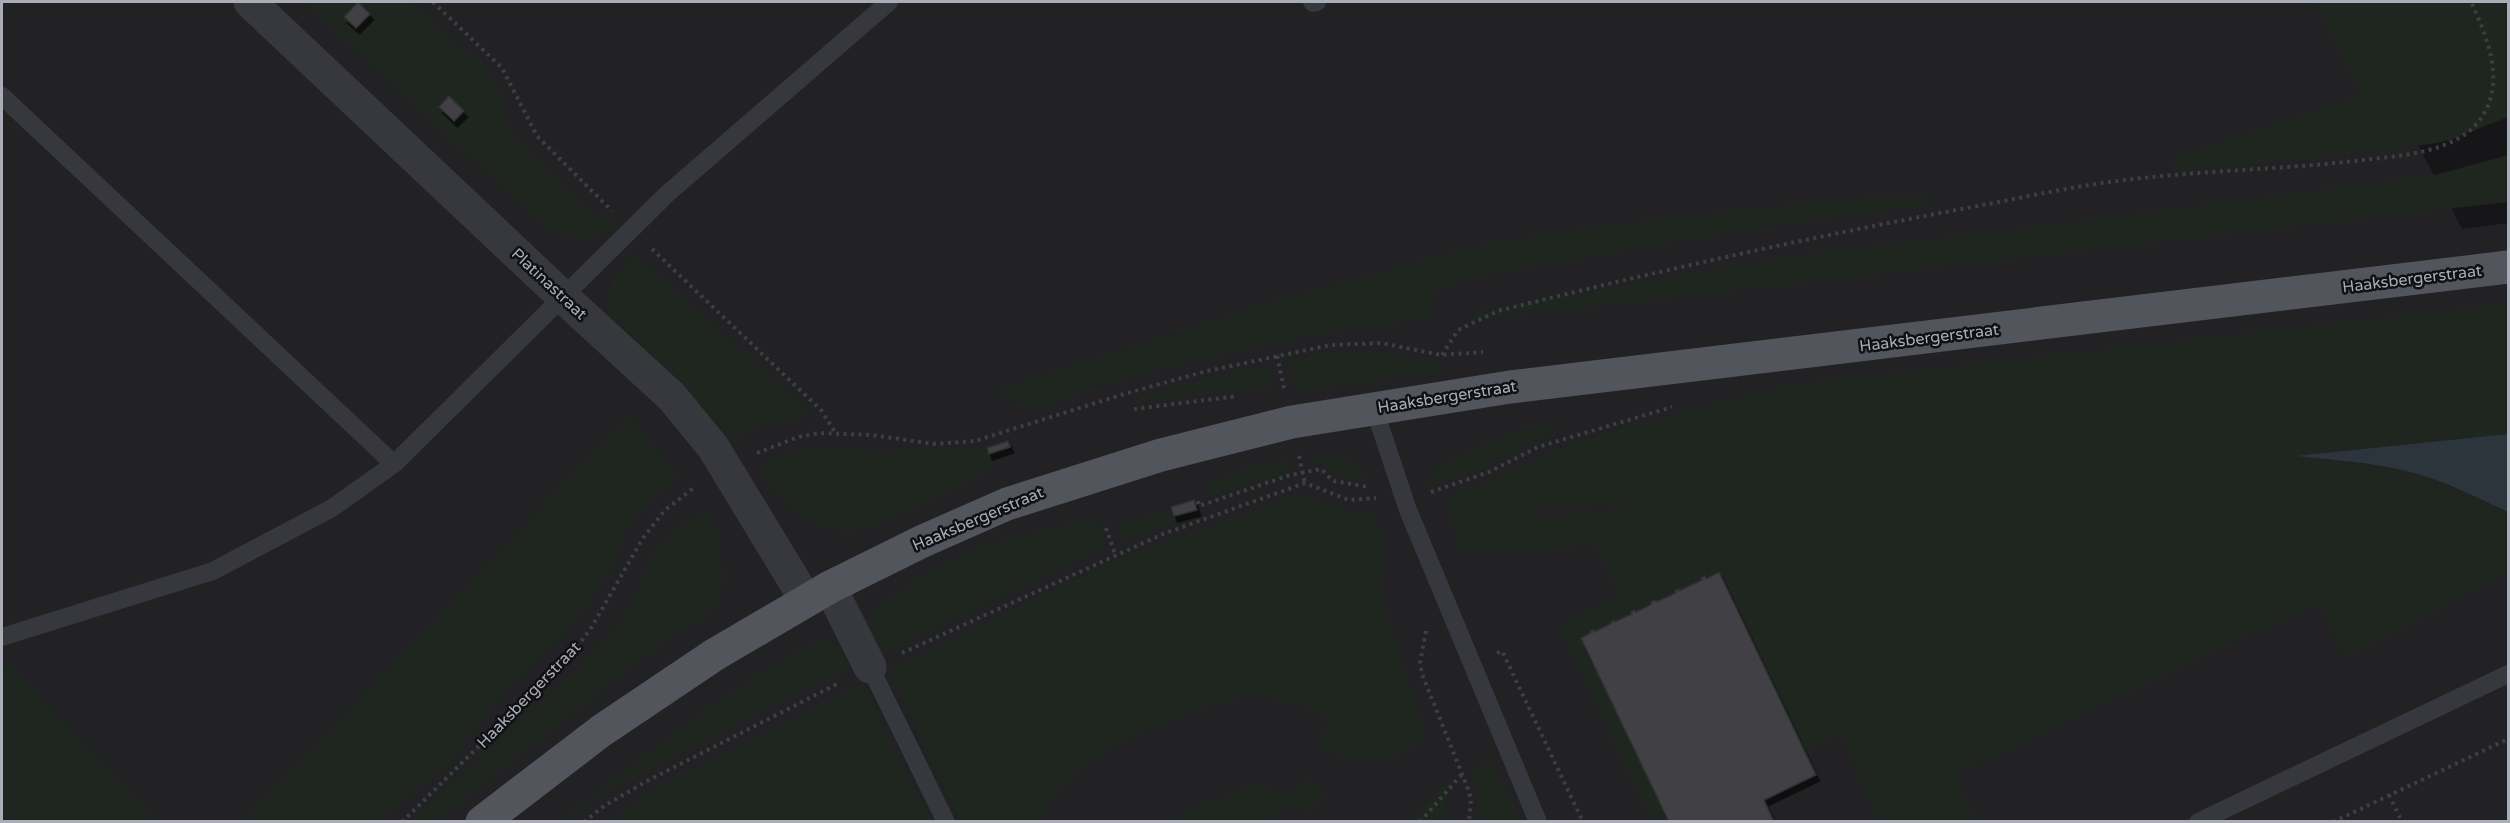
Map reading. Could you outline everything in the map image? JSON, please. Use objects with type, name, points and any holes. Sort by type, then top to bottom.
[{"type":"main road","name":"Haaksbergerstraat","points":[[482,822],[610,724],[714,655],[818,594],[923,541],[1007,504],[1088,477],[1240,434],[1292,422],[1510,387],[2508,267]]},
{"type":"street","name":"Platinastraat","points":[[250,2],[672,397],[701,430],[870,667]]},
{"type":"lane","points":[[2,637],[213,571],[332,508],[394,464],[667,194],[889,2]]},
{"type":"lane","points":[[1312,2],[1317,2]]},
{"type":"lane","points":[[2,96],[394,464]]},
{"type":"lane","points":[[1374,408],[1404,497],[1538,822]]},
{"type":"lane","points":[[870,667],[946,822]]},
{"type":"lane","points":[[2198,822],[2508,674]]},
{"type":"path","name":"Haaksbergerstraat","points":[[402,822],[568,658],[590,630],[643,538],[665,510],[726,468],[771,446],[819,433],[954,444],[975,441],[1124,394],[1207,371],[1331,345],[1381,343],[1442,355],[1458,330],[1498,311],[1872,225],[2118,181],[2319,165],[2408,154],[2434,148],[2466,135],[2480,124],[2488,114],[2496,96],[2499,80],[2497,67],[2488,38],[2471,2]]},
{"type":"path","points":[[1273,392],[1284,390]]},
{"type":"path","points":[[1134,409],[1239,395]]},
{"type":"path","points":[[584,822],[604,806],[647,781],[870,667],[1163,534],[1305,483],[1349,500],[1404,497],[1447,489],[1489,472],[1538,447],[1679,405]]},
{"type":"path","points":[[1009,431],[1011,438]]},
{"type":"path","points":[[1198,501],[1199,506],[1287,476],[1321,470],[1334,481],[1368,487],[1378,507]]},
{"type":"path","points":[[1106,528],[1116,554]]},
{"type":"path","points":[[1428,622],[1420,663],[1422,674],[1470,799],[1469,822]]},
{"type":"path","points":[[1502,651],[1583,822]]},
{"type":"path","points":[[2333,822],[2508,739]]},
{"type":"path","points":[[1420,822],[1462,774]]},
{"type":"path","points":[[2389,795],[2402,822]]},
{"type":"shaded area","points":[[2,2],[2343,2],[2462,229],[2508,223],[2508,821],[2,822]]},
{"type":"shaded area","points":[[304,2],[412,2],[459,47],[484,64],[500,90],[506,122],[522,145],[582,207],[617,224],[600,235],[584,238],[567,236],[548,229]]},
{"type":"shaded area","points":[[2315,2],[2508,2],[2508,117],[2450,140],[2430,144],[2177,173],[2172,160],[2361,96]]},
{"type":"shaded area","points":[[2508,155],[2508,202],[1470,321],[1479,310],[1820,252],[2048,226],[2435,175]]},
{"type":"shaded area","points":[[1931,196],[1930,205],[1733,232],[1469,278],[1442,287],[1430,300],[1429,318],[1314,335],[1196,360],[1100,386],[1037,409],[1016,404],[992,392],[1259,306],[1503,241],[1601,226],[1867,197]]},
{"type":"shaded area","points":[[635,254],[803,406],[811,416],[755,427],[733,438],[607,309],[612,279]]},
{"type":"shaded area","points":[[2508,304],[2508,434],[2300,457],[2407,471],[2465,492],[2508,512],[2508,572],[2345,659],[2318,603],[1954,775],[1975,820],[1972,821],[1881,821],[1840,735],[1651,821],[1559,626],[1620,594],[1596,545],[1461,554],[1453,526],[1450,498],[1557,449],[1606,433],[1790,385]],"holes":[[[1692,502],[1534,518],[1532,509]]]},
{"type":"shaded area","points":[[1343,350],[1394,354],[1443,365],[1446,371],[1296,391],[1289,359]]},
{"type":"shaded area","points":[[1264,365],[1269,370],[1273,386],[1155,400],[1133,405],[1131,401],[1189,383]]},
{"type":"shaded area","points":[[630,415],[679,479],[652,500],[624,531],[615,564],[595,594],[562,636],[504,693],[450,763],[379,821],[244,821]]},
{"type":"shaded area","points":[[1557,420],[1552,432],[1483,467],[1452,480],[1426,486],[1434,473],[1464,452],[1504,436]]},
{"type":"shaded area","points":[[2508,434],[2508,512],[2419,474],[2365,463],[2296,456]]},
{"type":"shaded area","points":[[986,447],[993,466],[953,492],[868,528],[848,532],[819,526],[797,513],[768,483],[762,469],[770,461],[796,450],[838,449],[882,452]]},
{"type":"shaded area","points":[[1328,457],[1344,460],[1358,467],[1370,482],[1343,478],[1321,463],[1315,467],[1309,458]]},
{"type":"shaded area","points":[[1286,460],[1288,472],[1211,497],[1207,485],[1248,467]]},
{"type":"shaded area","points":[[1306,495],[1348,511],[1370,511],[1383,535],[1379,585],[1420,716],[1422,743],[1375,761],[1345,759],[1319,745],[1331,719],[1277,699],[1243,697],[1207,707],[1157,726],[1090,761],[1060,788],[1039,821],[960,821],[888,670],[1080,576],[1151,547],[1291,497]]},
{"type":"shaded area","points":[[1172,509],[1174,516],[1197,510],[1197,513],[1121,542],[1116,525]]},
{"type":"shaded area","points":[[703,511],[718,532],[723,576],[718,603],[701,621],[667,639],[437,821],[412,821],[567,679],[629,612],[656,546]]},
{"type":"shaded area","points":[[1096,517],[1105,549],[1066,564],[881,655],[868,632],[868,622],[876,606],[914,582],[986,546]]},
{"type":"shaded area","points":[[822,641],[833,645],[844,654],[846,670],[616,787],[567,821],[557,821],[718,701],[797,652]]},
{"type":"shaded area","points":[[7,663],[161,821],[2,821],[2,665]]},
{"type":"shaded area","points":[[864,683],[895,751],[933,821],[608,821],[664,783]]},
{"type":"shaded area","points":[[1491,758],[1521,821],[1476,821],[1478,799],[1471,773]]},
{"type":"shaded area","points":[[1311,778],[1321,787],[1324,797],[1310,814],[1290,802],[1272,821],[1163,821],[1253,785],[1292,797]]},
{"type":"shaded area","points":[[1446,782],[1449,821],[1412,821]]},
{"type":"building","points":[[358,2],[370,14],[356,28],[344,17]]},
{"type":"building","points":[[449,96],[464,111],[454,121],[439,107]]},
{"type":"building","points":[[1008,441],[1010,447],[989,454],[987,448]]},
{"type":"building","points":[[1194,500],[1197,510],[1174,516],[1171,507]]},
{"type":"building","points":[[1719,572],[1816,775],[1764,800],[1774,822],[1669,822],[1581,638],[1591,633],[1590,631],[1594,630],[1594,632],[1614,620],[1615,622],[1632,614],[1634,610],[1636,612],[1655,600],[1656,602],[1676,593],[1675,591],[1679,589],[1679,591],[1702,580],[1701,578],[1705,576],[1706,579]]}]
